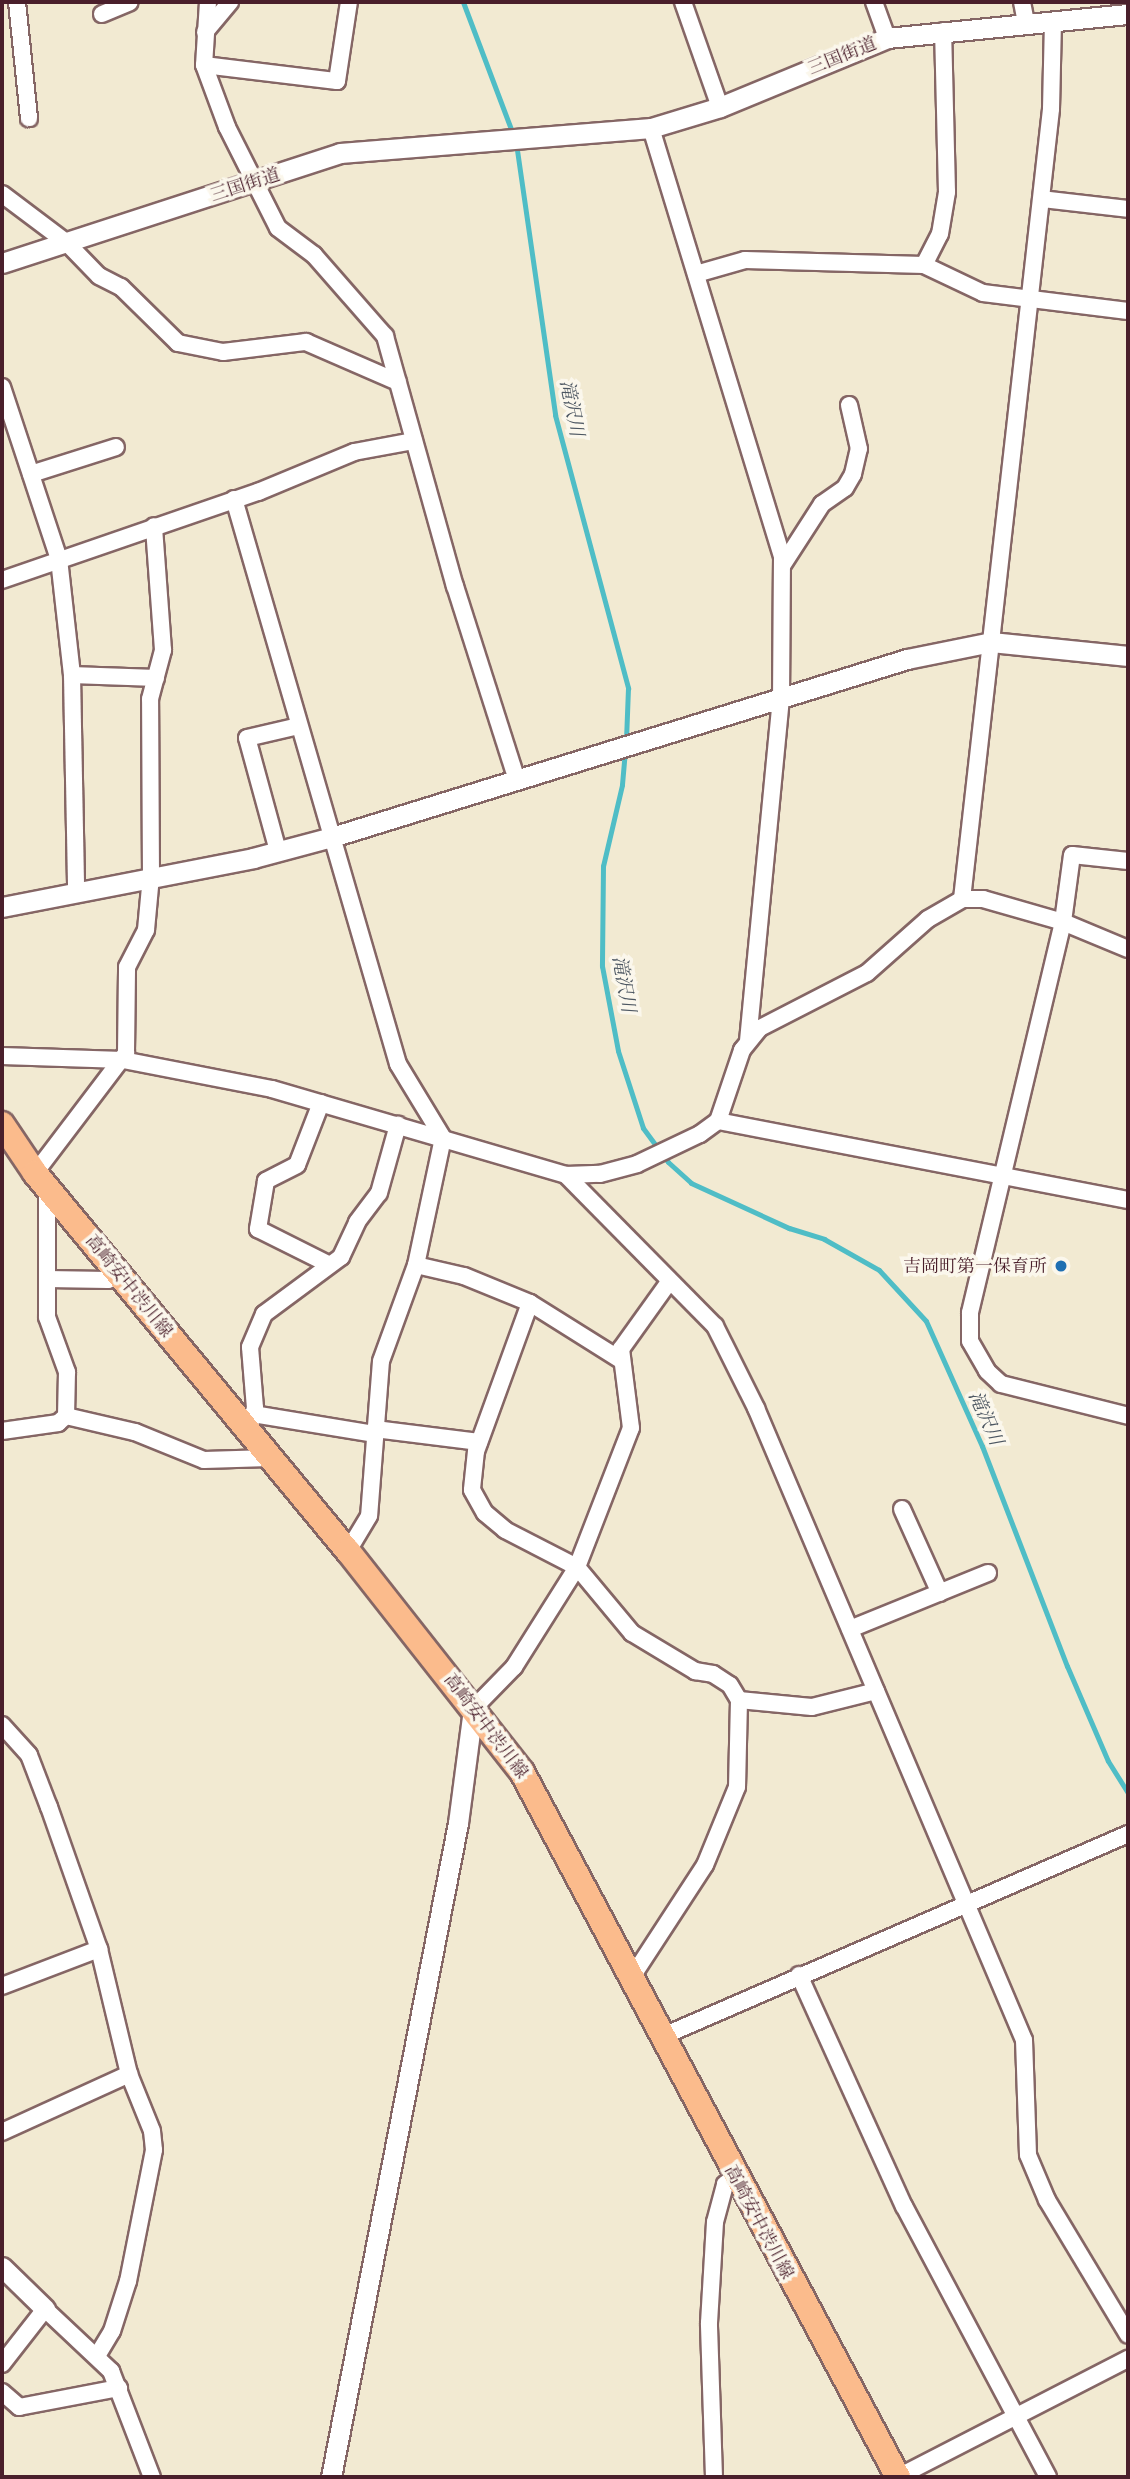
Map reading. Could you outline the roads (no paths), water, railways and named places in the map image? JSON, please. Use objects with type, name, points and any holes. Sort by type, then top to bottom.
[{"type":"main road","name":"高崎安中渋川線","points":[[2,1124],[41,1179],[119,1274],[250,1423],[270,1458],[348,1551],[522,1772],[735,2177],[898,2477]]},
{"type":"street","points":[[17,2],[29,118]]},
{"type":"street","points":[[102,14],[130,2]]},
{"type":"street","points":[[208,2],[204,65],[227,127],[278,228],[314,255],[385,337],[516,777]]},
{"type":"street","points":[[205,32],[230,2]]},
{"type":"street","points":[[204,65],[337,81],[349,2]]},
{"type":"street","points":[[683,2],[720,107]]},
{"type":"street","points":[[874,2],[887,38]]},
{"type":"street","points":[[1022,2],[1026,23]]},
{"type":"street","name":"三国街道","points":[[2,263],[340,153],[399,151],[494,138],[564,139],[651,128],[720,107],[887,38],[1128,14]]},
{"type":"street","points":[[962,899],[1042,200],[1051,109],[1053,21]]},
{"type":"street","points":[[924,265],[940,234],[947,192],[943,31]]},
{"type":"street","points":[[2,1056],[123,1060],[321,1103],[566,1175],[600,1174],[636,1164],[700,1134],[718,1121],[748,1039],[780,698],[782,566],[651,128]]},
{"type":"street","points":[[2,194],[66,242],[178,343],[223,352],[306,342],[398,382]]},
{"type":"street","points":[[1042,200],[1128,209]]},
{"type":"street","points":[[696,274],[745,261],[924,265],[983,293],[1128,311]]},
{"type":"street","points":[[2,387],[60,559],[72,675],[76,889]]},
{"type":"street","points":[[782,566],[822,504],[845,488],[853,474],[859,449],[849,405]]},
{"type":"street","points":[[2,580],[234,499],[354,452],[414,441]]},
{"type":"street","points":[[31,474],[116,447]]},
{"type":"street","points":[[234,499],[398,1064],[443,1138],[416,1265],[381,1361],[369,1516],[348,1551]]},
{"type":"street","points":[[2,1431],[58,1423],[66,1416],[67,1372],[47,1317],[41,1179],[123,1060],[127,967],[146,929],[151,876],[150,699],[163,650],[154,526]]},
{"type":"street","points":[[2,907],[76,889],[278,851],[331,837],[597,751],[907,659],[991,642],[1128,656]]},
{"type":"street","points":[[72,675],[156,678]]},
{"type":"street","points":[[278,851],[247,738],[299,726]]},
{"type":"street","points":[[1128,860],[1072,855],[1063,922],[971,1313],[970,1341],[987,1371],[1001,1384],[1128,1416]]},
{"type":"street","points":[[748,1039],[775,1017],[867,973],[928,919],[962,899],[983,899],[1063,922],[1128,949]]},
{"type":"street","points":[[321,1103],[297,1165],[266,1181],[258,1229],[328,1264]]},
{"type":"street","points":[[718,1121],[1128,1200]]},
{"type":"street","points":[[398,1125],[379,1193],[357,1222],[341,1257],[328,1264],[264,1314],[250,1347],[250,1423],[479,1442]]},
{"type":"street","points":[[566,1175],[715,1326],[850,1629],[962,1905],[1024,2040],[1028,2155],[1047,2200],[1128,2335]]},
{"type":"street","points":[[416,1265],[464,1276],[530,1303],[621,1360]]},
{"type":"street","points":[[47,1279],[108,1280],[119,1274]]},
{"type":"street","points":[[331,2477],[454,1847],[473,1709],[514,1667],[577,1567],[631,1428],[621,1349],[634,1325],[669,1282]]},
{"type":"street","points":[[530,1303],[479,1442],[472,1489],[485,1513],[505,1530],[577,1567],[632,1633],[695,1671],[713,1674],[730,1685],[739,1700],[737,1787],[705,1865],[632,1977]]},
{"type":"street","points":[[66,1416],[135,1432],[204,1460],[270,1458]]},
{"type":"street","points":[[902,1509],[940,1593]]},
{"type":"street","points":[[850,1629],[988,1573]]},
{"type":"street","points":[[739,1700],[812,1707],[876,1691]]},
{"type":"street","points":[[2,1725],[29,1755],[99,1949],[129,2074],[152,2131],[154,2150],[128,2281],[112,2331],[98,2354]]},
{"type":"street","points":[[661,2037],[1128,1834]]},
{"type":"street","points":[[2,1986],[99,1949]]},
{"type":"street","points":[[799,1975],[904,2206],[1048,2477]]},
{"type":"street","points":[[2,2132],[129,2074]]},
{"type":"street","points":[[715,2477],[709,2323],[715,2222],[725,2184],[735,2177]]},
{"type":"street","points":[[2,2267],[45,2309],[98,2354],[119,2388],[152,2477]]},
{"type":"street","points":[[2,2364],[45,2309]]},
{"type":"street","points":[[898,2477],[1018,2418],[1128,2359]]},
{"type":"street","points":[[2,2392],[19,2407],[119,2388]]},
{"type":"waterway","name":"滝沢川","points":[[463,2],[513,134]]},
{"type":"waterway","name":"滝沢川","points":[[516,143],[555,415],[628,688],[626,740]]},
{"type":"waterway","name":"滝沢川","points":[[625,750],[622,785],[603,866],[602,966],[618,1051],[643,1128],[668,1162],[691,1183],[789,1228],[824,1239],[879,1270],[926,1321],[982,1446],[1067,1666],[1108,1761],[1128,1793]]},
{"type":"place","name":"吉岡町第一保育所","points":[[1061,1266]]}]
